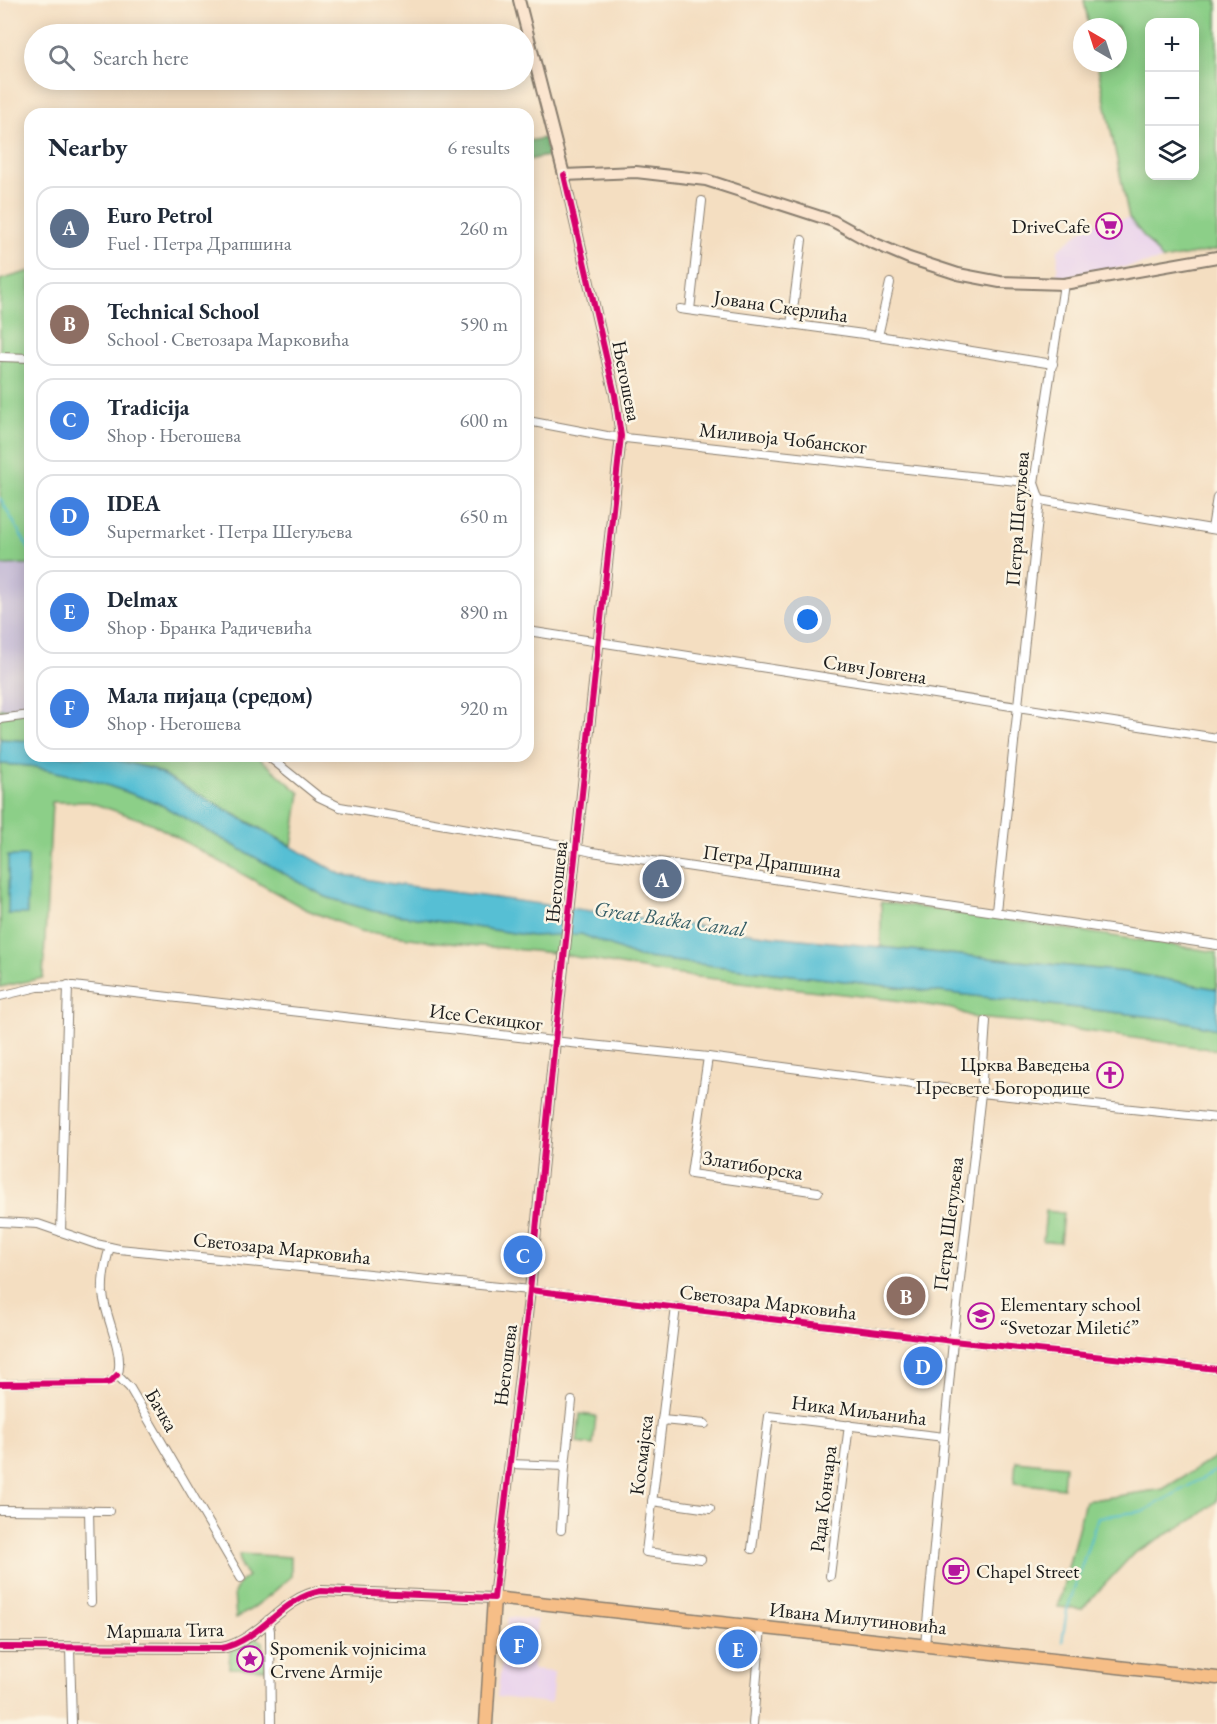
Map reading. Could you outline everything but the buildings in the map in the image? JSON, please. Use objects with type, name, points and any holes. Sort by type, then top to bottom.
[{"type":"main road","name":"Његошева","points":[[519,0],[525,24]]},
{"type":"main road","name":"Његошева","points":[[534,58],[564,175]]},
{"type":"main road","points":[[564,175],[636,172],[706,180],[833,221],[871,242],[909,258],[958,274],[1000,282],[1064,284],[1217,257]]},
{"type":"main road","name":"Његошева","points":[[486,1724],[494,1598]]},
{"type":"main road","name":"Ивана Милутиновића","points":[[494,1598],[1217,1678]]},
{"type":"street","name":"Његошева","points":[[494,1598],[530,1290],[621,436],[615,395],[564,175]]},
{"type":"street","points":[[690,310],[702,201]]},
{"type":"street","points":[[791,325],[802,240]]},
{"type":"street","points":[[878,336],[890,283]]},
{"type":"street","name":"Петра Шегуљева","points":[[996,911],[1040,500],[1034,483],[1064,284]]},
{"type":"street","name":"Јована Скерлића","points":[[680,309],[878,336],[1053,364]]},
{"type":"street","points":[[0,357],[24,358]]},
{"type":"street","name":"Миливоја Чобанског","points":[[534,423],[607,436],[1034,483]]},
{"type":"street","points":[[1040,500],[1215,530],[1217,497]]},
{"type":"street","name":"Сивч Јовгена","points":[[534,632],[1217,738]]},
{"type":"street","points":[[0,719],[24,716]]},
{"type":"street","name":"Петра Драпшина","points":[[275,762],[319,797],[340,807],[576,849],[1217,945]]},
{"type":"street","points":[[61,1232],[68,985]]},
{"type":"street","name":"Исе Секицког","points":[[0,996],[68,985],[708,1057],[981,1093],[1217,1118]]},
{"type":"street","name":"Петра Шегуљева","points":[[925,1646],[953,1341],[981,1093],[986,1021]]},
{"type":"street","name":"Златиборска","points":[[708,1057],[691,1174],[818,1192]]},
{"type":"street","name":"Светозара Марковића","points":[[0,1222],[32,1223],[110,1247],[530,1290],[953,1341],[1217,1368]]},
{"type":"street","points":[[0,1383],[105,1383],[110,1382],[117,1375],[119,1362],[103,1291],[104,1268],[110,1247]]},
{"type":"street","name":"Космајска","points":[[676,1307],[645,1552],[701,1558]]},
{"type":"street","name":"Бачка","points":[[117,1375],[130,1388],[241,1578]]},
{"type":"street","points":[[561,1530],[572,1401]]},
{"type":"street","name":"Ника Миљанића","points":[[752,1549],[770,1416],[944,1437]]},
{"type":"street","points":[[662,1420],[705,1424]]},
{"type":"street","name":"Рада Кончара","points":[[830,1576],[849,1425]]},
{"type":"street","points":[[510,1464],[565,1466]]},
{"type":"street","points":[[652,1501],[710,1509]]},
{"type":"street","points":[[0,1510],[109,1511]]},
{"type":"street","points":[[88,1510],[91,1602]]},
{"type":"street","name":"Маршала Тита","points":[[0,1647],[222,1648],[243,1640],[300,1597],[321,1591],[494,1598]]},
{"type":"street","points":[[268,1620],[271,1724]]},
{"type":"street","points":[[753,1724],[761,1627]]},
{"type":"street","points":[[70,1648],[72,1724]]},
{"type":"shaded area","points":[[1129,218],[1163,260],[1057,279],[1058,249],[1090,224]]},
{"type":"shaded area","points":[[24,564],[24,708],[0,709],[0,565]]},
{"type":"shaded area","points":[[508,1617],[537,1620],[532,1670],[554,1672],[551,1703],[497,1697]]},
{"type":"green space","points":[[1084,0],[1217,0],[1217,250],[1163,260],[1129,218],[1099,72],[1127,72],[1127,18],[1087,18]]},
{"type":"green space","points":[[544,138],[548,156],[534,159],[534,140]]},
{"type":"green space","points":[[24,273],[24,564],[0,565],[0,280]]},
{"type":"green space","points":[[24,708],[24,741],[0,739],[0,709]]},
{"type":"green space","points":[[124,762],[264,762],[300,793],[292,846],[153,769]]},
{"type":"green space","points":[[0,764],[31,766],[95,781],[158,803],[326,897],[373,911],[532,936],[581,933],[638,957],[1172,1019],[1217,1029],[1217,1050],[1022,1022],[975,1018],[953,1009],[894,1000],[664,973],[554,953],[439,942],[360,931],[305,909],[151,823],[89,802],[52,802],[43,978],[0,987]]},
{"type":"green space","points":[[881,902],[1217,952],[1217,989],[1127,972],[881,947]]},
{"type":"green space","points":[[1046,1211],[1063,1213],[1060,1242],[1043,1241]]},
{"type":"green space","points":[[580,1414],[596,1416],[593,1445],[577,1443]]},
{"type":"green space","points":[[1217,1456],[1217,1501],[1196,1518],[1134,1553],[1082,1609],[1058,1607],[1085,1501],[1163,1489]]},
{"type":"green space","points":[[1016,1461],[1065,1466],[1063,1488],[1014,1483]]},
{"type":"green space","points":[[239,1554],[291,1557],[291,1577],[257,1605],[236,1618],[234,1593],[239,1583],[248,1576],[241,1567]]},
{"type":"green space","points":[[254,1637],[263,1642],[266,1669],[229,1668],[230,1651]]},
{"type":"water","points":[[0,739],[24,741],[24,762],[124,762],[153,769],[340,874],[387,883],[772,936],[1127,972],[1217,989],[1217,1029],[1172,1019],[638,957],[581,934],[532,936],[373,911],[326,897],[158,803],[95,781],[31,766],[0,764]]},
{"type":"water","points":[[8,856],[28,856],[27,914],[8,914]]},
{"type":"waterway","points":[[0,498],[24,540]]},
{"type":"waterway","points":[[1062,1642],[1067,1610],[1098,1517],[1144,1511],[1217,1470]]},
{"type":"cycle path","points":[[0,1647],[222,1648],[248,1637],[294,1602],[321,1591],[494,1598],[530,1290],[621,436],[615,395],[564,175]]},
{"type":"cycle path","points":[[530,1290],[953,1341],[1217,1369]]},
{"type":"cycle path","points":[[0,1384],[105,1383],[110,1382],[117,1375]]},
{"type":"place","name":"DriveCafe","points":[[1109,226]]},
{"type":"place","name":"Euro Petrol","points":[[662,879]]},
{"type":"place","name":"Црква Ваведења Пресвете Богородице","points":[[1110,1075]]},
{"type":"place","name":"Tradicija","points":[[523,1255]]},
{"type":"place","name":"Technical School","points":[[906,1296]]},
{"type":"place","name":"Elementary school “Svetozar Miletić”","points":[[981,1316]]},
{"type":"place","name":"IDEA","points":[[923,1366]]},
{"type":"place","name":"Chapel Street","points":[[956,1571]]},
{"type":"place","name":"Мала пијаца (средом)","points":[[519,1645]]},
{"type":"place","name":"Delmax","points":[[738,1649]]},
{"type":"place","name":"Spomenik vojnicima Crvene Armije","points":[[250,1659]]},
{"type":"water label","name":"Great Bačka Canal","points":[[670,919]]}]
